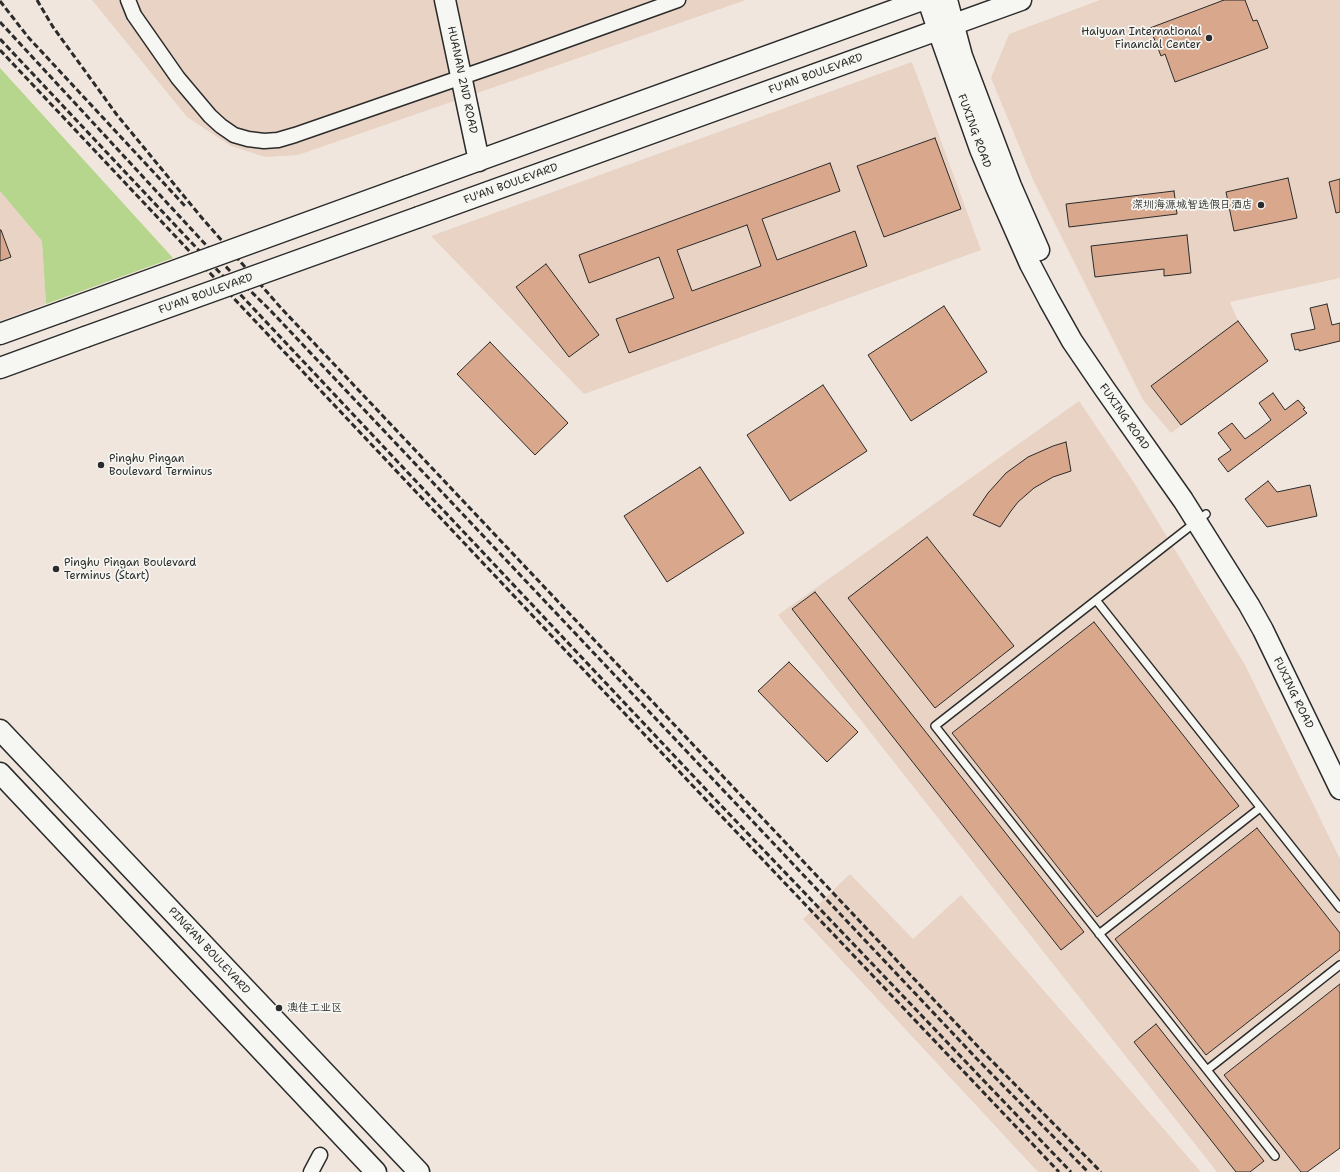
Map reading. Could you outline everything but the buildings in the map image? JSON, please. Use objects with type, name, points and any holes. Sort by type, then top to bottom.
[{"type":"street","points":[[128,0],[134,14],[178,78],[205,111],[221,126],[234,135],[264,141],[278,140],[295,135],[678,0]]},
{"type":"street","name":"HUANAN 2ND ROAD","points":[[445,0],[468,75]]},
{"type":"street","name":"HUANAN 2ND ROAD","points":[[459,0],[468,75],[485,158]]},
{"type":"street","points":[[859,23],[874,13],[887,0]]},
{"type":"street","points":[[0,334],[922,0]]},
{"type":"street","points":[[928,0],[945,28]]},
{"type":"street","points":[[945,28],[947,0]]},
{"type":"street","name":"FU'AN BOULEVARD","points":[[0,368],[1022,0]]},
{"type":"street","name":"FUXING ROAD","points":[[945,28],[965,64],[1011,186],[1059,291],[1102,364],[1202,517],[1263,605],[1340,760]]},
{"type":"street","points":[[803,43],[813,75]]},
{"type":"street","name":"FUXING ROAD","points":[[1202,517],[1233,579],[1264,630],[1340,789]]},
{"type":"street","name":"PING'AN BOULEVARD","points":[[0,730],[419,1172]]},
{"type":"street","points":[[0,773],[376,1172]]},
{"type":"street","points":[[311,1172],[320,1155]]},
{"type":"lane","points":[[1202,517],[935,726],[1274,1156]]},
{"type":"lane","points":[[1096,600],[1340,908]]},
{"type":"lane","points":[[1099,934],[1260,808]]},
{"type":"lane","points":[[1207,1070],[1340,965]]},
{"type":"shaded area","points":[[92,0],[746,0],[298,155],[265,157],[231,146],[187,117]]},
{"type":"shaded area","points":[[1100,0],[1340,0],[1340,278],[1230,302],[1238,321],[1268,361],[1171,433],[1143,400],[1034,182],[991,78],[1009,34]]},
{"type":"shaded area","points":[[912,62],[981,250],[584,394],[431,236]]},
{"type":"shaded area","points":[[0,191],[42,241],[46,304],[0,321]]},
{"type":"shaded area","points":[[1079,401],[1133,481],[1244,663],[1340,859],[1340,1148],[1307,1172],[1217,1172],[778,615]]},
{"type":"shaded area","points":[[850,874],[913,939],[961,895],[1201,1172],[1038,1172],[803,919]]},
{"type":"green space","points":[[0,68],[173,258],[46,304],[42,241],[0,191]]},
{"type":"railway","points":[[37,0],[53,27],[117,115],[202,218],[281,308],[985,1054],[1101,1172]]},
{"type":"railway","points":[[0,1],[28,37],[185,206]]},
{"type":"railway","points":[[0,22],[230,271],[270,310],[978,1060],[1088,1172]]},
{"type":"railway","points":[[0,39],[713,797],[1071,1172]]},
{"type":"railway","points":[[0,50],[708,802],[1059,1172]]},
{"type":"place","name":"Haiyuan International Financial Center","points":[[1209,38]]},
{"type":"place","name":"深圳海源城智选假日酒店","points":[[1261,205]]},
{"type":"place","name":"Pinghu Pingan Boulevard Terminus","points":[[101,465]]},
{"type":"place","name":"Pinghu Pingan Boulevard Terminus (Start)","points":[[56,569]]},
{"type":"place","name":"澳佳工业区","points":[[279,1008]]}]
